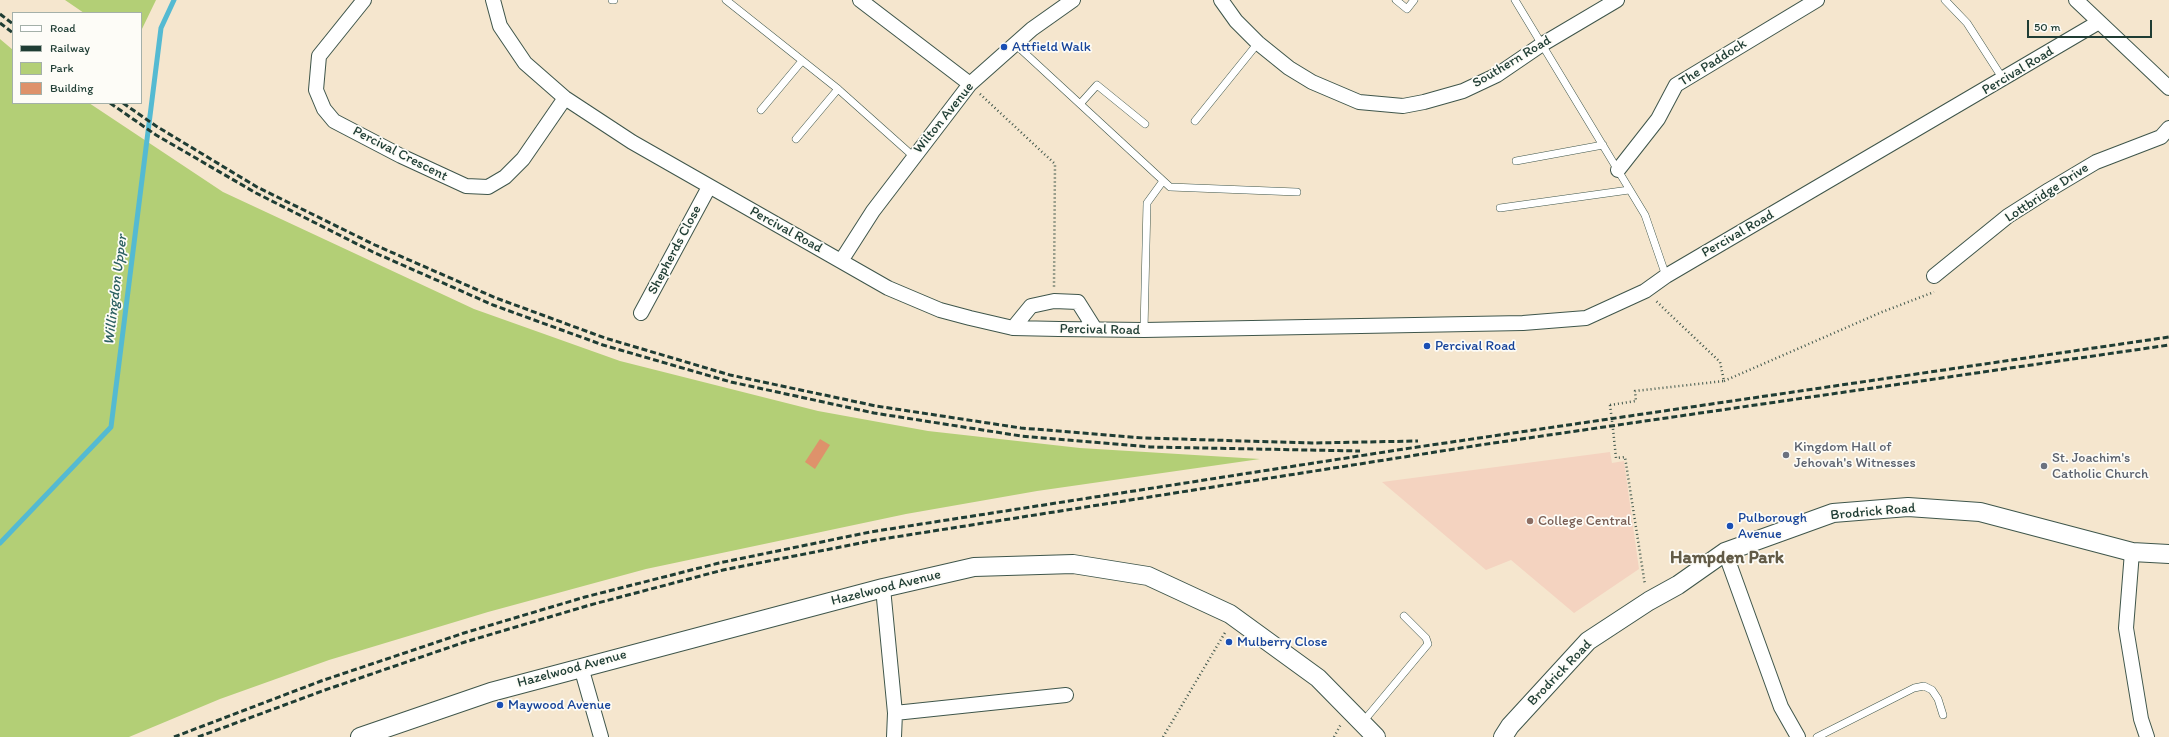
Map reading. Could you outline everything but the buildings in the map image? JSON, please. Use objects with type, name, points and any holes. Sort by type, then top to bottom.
[{"type":"street","name":"Percival Crescent","points":[[364,0],[319,56],[316,90],[324,109],[334,120],[401,156],[466,186],[488,187],[505,177],[523,159],[565,98]]},
{"type":"street","name":"Percival Road","points":[[493,0],[500,26],[525,63],[565,98],[632,142],[888,288],[940,310],[1013,328],[1144,330],[1523,323],[1586,318],[1645,291],[1666,276],[2099,22]]},
{"type":"street","points":[[860,0],[875,4],[970,84]]},
{"type":"street","name":"Wilton Avenue","points":[[842,261],[873,211],[913,156],[970,84],[1032,29],[1073,0]]},
{"type":"street","name":"Southern Road","points":[[1221,0],[1236,21],[1289,68],[1336,93],[1359,102],[1404,106],[1463,91],[1496,75],[1541,45],[1617,0]]},
{"type":"street","name":"The Paddock","points":[[1618,170],[1658,119],[1676,85],[1817,0]]},
{"type":"street","points":[[2076,0],[2169,88]]},
{"type":"street","name":"Lottbridge Drive","points":[[1934,276],[2008,216],[2048,190],[2096,162],[2161,137],[2169,128]]},
{"type":"street","name":"Shepherds Close","points":[[641,313],[709,186]]},
{"type":"street","points":[[1013,328],[1031,306],[1054,301],[1078,302],[1095,329]]},
{"type":"street","name":"Brodrick Road","points":[[1502,737],[1510,726],[1588,641],[1649,601],[1678,585],[1725,552],[1833,513],[1908,507],[1980,512],[2132,552],[2169,554]]},
{"type":"street","points":[[1725,552],[1781,707],[1798,737]]},
{"type":"street","points":[[2132,552],[2126,628],[2141,719],[2147,737]]},
{"type":"street","name":"Hazelwood Avenue","points":[[360,737],[491,692],[883,588],[974,567],[1073,564],[1148,576],[1234,617],[1318,678],[1376,737]]},
{"type":"street","points":[[883,588],[895,713],[894,737]]},
{"type":"street","points":[[581,667],[601,737]]},
{"type":"street","points":[[895,713],[1066,695]]},
{"type":"lane","points":[[726,0],[838,89],[913,156]]},
{"type":"lane","points":[[1396,0],[1407,9],[1414,0]]},
{"type":"lane","points":[[1515,0],[1645,215],[1666,276]]},
{"type":"lane","points":[[1945,0],[1967,24],[2003,79]]},
{"type":"lane","points":[[1196,121],[1258,42]]},
{"type":"lane","points":[[1015,44],[1170,187],[1296,192]]},
{"type":"lane","points":[[761,110],[802,61]]},
{"type":"lane","points":[[1080,104],[1098,85],[1145,124]]},
{"type":"lane","points":[[796,139],[838,89]]},
{"type":"lane","points":[[1516,161],[1603,145]]},
{"type":"lane","points":[[1144,330],[1147,203],[1163,180]]},
{"type":"lane","points":[[1500,208],[1629,190]]},
{"type":"lane","points":[[1362,722],[1428,644],[1426,638],[1404,616]]},
{"type":"lane","points":[[1817,737],[1914,688],[1924,686],[1932,690],[1938,700],[1942,715]]},
{"type":"path","points":[[970,84],[1055,164],[1054,301]]},
{"type":"path","points":[[1649,601],[1641,568],[1625,457],[1616,458],[1610,405],[1636,401],[1635,391],[1724,381],[1882,312],[1939,290],[1934,276]]},
{"type":"path","points":[[1645,291],[1720,362],[1724,381]]},
{"type":"path","points":[[1163,737],[1234,617]]},
{"type":"shaded area","name":"College Central","points":[[1610,452],[1612,463],[1624,461],[1639,569],[1574,613],[1511,560],[1486,570],[1382,482]]},
{"type":"green space","points":[[65,0],[156,0],[142,29],[142,12],[83,12]]},
{"type":"green space","points":[[0,39],[12,49],[12,104],[91,104],[223,192],[474,309],[620,361],[818,411],[928,431],[1080,448],[1260,459],[1037,491],[906,514],[646,569],[488,612],[329,660],[220,699],[129,737],[0,737]]},
{"type":"waterway","name":"Willingdon Upper","points":[[0,543],[111,427],[161,28],[174,0]]},
{"type":"railway","points":[[0,14],[12,23]]},
{"type":"railway","points":[[0,23],[12,32]]},
{"type":"railway","points":[[111,104],[156,135],[256,193],[373,252],[493,305],[603,345],[731,382],[874,413],[1021,436],[1150,447],[1360,451]]},
{"type":"railway","points":[[124,104],[156,126],[257,187],[375,245],[496,298],[605,338],[730,375],[876,406],[1021,428],[1144,438],[1312,443],[1418,441]]},
{"type":"railway","points":[[174,737],[321,681],[464,633],[585,597],[719,563],[870,532],[1404,449],[2169,337]]},
{"type":"railway","points":[[198,737],[325,690],[465,642],[590,605],[723,570],[876,540],[1480,445],[2169,345]]},
{"type":"place","name":"Attfield Walk","points":[[1004,47]]},
{"type":"place","name":"Percival Road","points":[[1427,346]]},
{"type":"place","name":"Kingdom Hall of Jehovah's Witnesses","points":[[1786,455]]},
{"type":"place","name":"St. Joachim's Catholic Church","points":[[2044,466]]},
{"type":"place","name":"College Central","points":[[1530,521]]},
{"type":"place","name":"Pulborough Avenue","points":[[1730,526]]},
{"type":"place","name":"Mulberry Close","points":[[1229,642]]},
{"type":"place","name":"Maywood Avenue","points":[[500,705]]},
{"type":"district","name":"Hampden Park","points":[[1727,558]]}]
